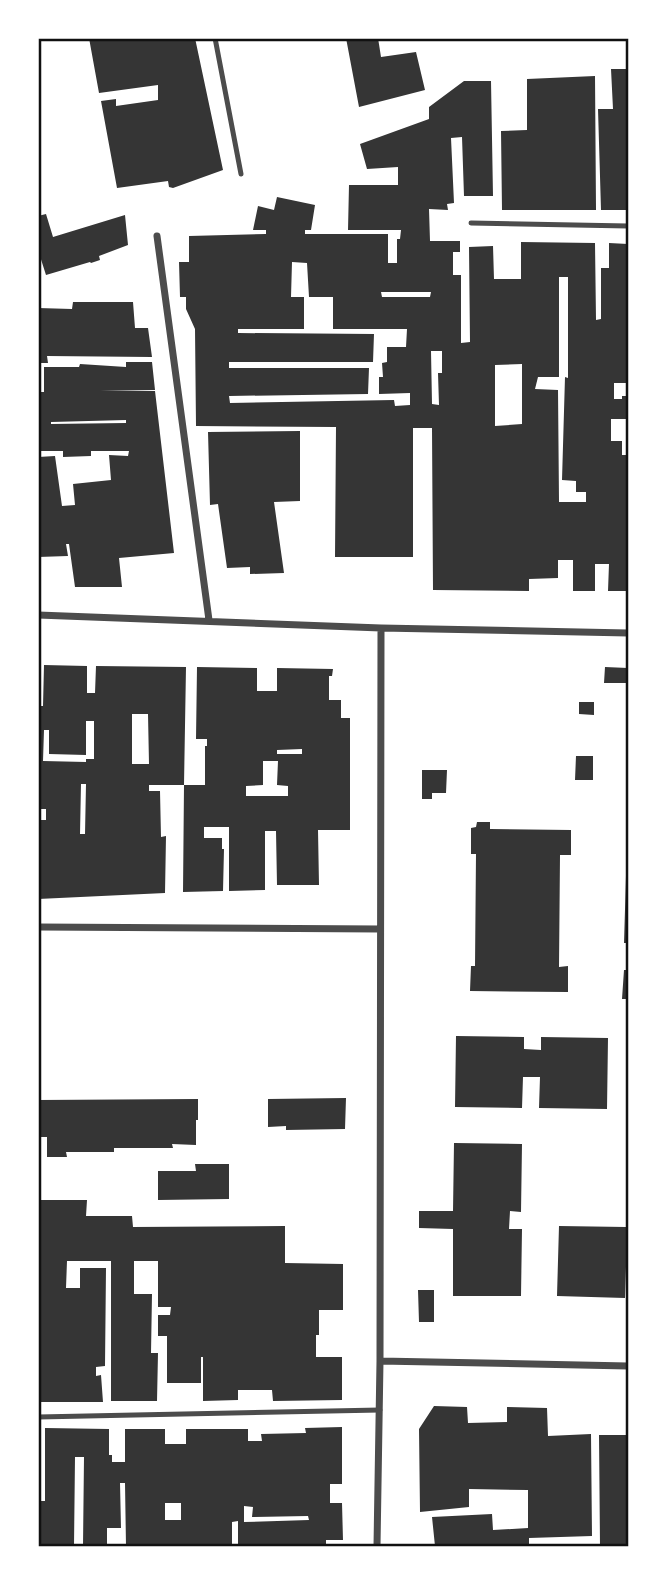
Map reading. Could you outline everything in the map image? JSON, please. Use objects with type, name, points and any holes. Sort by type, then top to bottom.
[{"type":"street","points":[[157,236],[209,620]]},
{"type":"street","points":[[38,615],[382,628],[628,633]]},
{"type":"street","points":[[377,1546],[380,1410],[382,628]]},
{"type":"street","points":[[38,927],[380,929]]},
{"type":"street","points":[[380,1361],[628,1366]]},
{"type":"lane","points":[[215,38],[241,174]]},
{"type":"lane","points":[[471,223],[628,226]]},
{"type":"lane","points":[[38,1417],[380,1410]]},
{"type":"building","points":[[89,38],[195,38],[223,170],[173,188],[169,187],[168,181],[117,188],[101,101],[116,99],[116,106],[158,100],[158,85],[99,93]]},
{"type":"building","points":[[346,38],[378,38],[381,57],[416,52],[425,90],[359,107]]},
{"type":"building","points":[[611,69],[626,69],[628,210],[601,210],[598,109],[613,109]]},
{"type":"building","points":[[595,76],[596,210],[502,210],[501,131],[527,130],[527,79]]},
{"type":"building","points":[[464,81],[491,81],[493,196],[464,196],[462,137],[451,138],[454,203],[447,204],[448,210],[429,209],[430,241],[460,241],[460,252],[453,252],[453,275],[461,275],[461,343],[470,342],[469,247],[493,246],[494,279],[521,279],[521,242],[595,243],[596,320],[601,319],[601,268],[609,268],[609,243],[628,244],[628,383],[614,383],[614,399],[628,396],[628,419],[611,419],[611,441],[622,441],[622,455],[627,455],[628,591],[608,591],[609,564],[595,564],[595,591],[573,591],[573,560],[558,560],[558,578],[529,579],[529,591],[433,590],[432,428],[413,428],[413,557],[335,557],[336,427],[196,426],[195,329],[186,309],[186,297],[180,297],[179,262],[189,262],[189,236],[266,234],[266,230],[253,230],[258,206],[274,210],[277,197],[315,205],[311,230],[305,230],[305,234],[388,234],[388,263],[397,263],[397,239],[400,239],[401,230],[348,230],[349,185],[398,185],[398,167],[367,169],[360,144],[429,119],[429,107]],"holes":[[[292,262],[307,263],[309,297],[333,297],[333,329],[407,329],[406,347],[387,347],[387,362],[382,363],[383,377],[379,377],[379,394],[410,393],[410,405],[395,406],[394,400],[230,403],[229,396],[368,394],[369,368],[229,368],[229,362],[373,362],[374,334],[238,333],[238,329],[304,329],[304,297],[291,297]],[[559,277],[568,277],[568,378],[565,377],[562,480],[576,481],[576,492],[586,492],[586,502],[559,502],[558,390],[535,389],[538,377],[559,377]],[[381,292],[431,292],[430,297],[382,297]],[[431,351],[442,351],[442,373],[438,373],[439,405],[432,404]],[[522,364],[522,424],[495,426],[495,365]]]},
{"type":"building","points":[[46,214],[53,237],[125,215],[128,245],[99,256],[100,260],[46,275],[38,250],[38,216]]},
{"type":"building","points":[[73,302],[133,302],[135,328],[148,328],[152,357],[47,356],[48,363],[38,363],[38,308],[72,309]]},
{"type":"building","points":[[126,362],[152,362],[155,390],[100,391],[155,391],[174,553],[119,558],[122,587],[75,587],[69,544],[66,544],[68,556],[38,557],[38,457],[55,456],[62,506],[75,505],[73,484],[111,480],[109,455],[128,456],[129,451],[91,451],[91,456],[63,457],[63,451],[38,451],[38,392],[44,392],[44,367],[79,367],[80,364],[126,367]],"holes":[[[126,420],[126,423],[51,424]]]},
{"type":"building","points":[[300,431],[300,501],[274,502],[284,573],[250,574],[250,567],[227,568],[218,504],[210,505],[208,432]]},
{"type":"building","points":[[44,665],[87,666],[87,693],[95,693],[96,666],[186,667],[184,785],[149,785],[149,791],[160,791],[161,837],[166,836],[165,893],[38,899],[38,820],[46,820],[46,809],[38,809],[38,706],[43,706]],"holes":[[[132,714],[148,714],[149,764],[132,764]],[[86,721],[94,721],[94,759],[86,759],[86,762],[43,761],[44,730],[49,730],[49,754],[86,755]],[[81,784],[86,784],[85,834],[80,834]]]},
{"type":"building","points":[[197,667],[257,668],[257,691],[277,691],[277,668],[333,669],[332,676],[329,676],[329,700],[341,700],[341,718],[350,718],[350,830],[318,830],[319,885],[277,885],[276,831],[265,831],[265,890],[229,891],[229,827],[204,827],[204,838],[222,838],[223,891],[183,892],[184,785],[205,785],[207,739],[196,739]],"holes":[[[302,749],[302,754],[277,754],[277,750]],[[263,761],[278,761],[277,785],[288,786],[288,796],[246,796],[246,786],[263,785]]]},
{"type":"building","points":[[605,667],[628,668],[628,683],[604,683]]},
{"type":"building","points":[[579,702],[594,702],[594,715],[579,714]]},
{"type":"building","points":[[576,756],[593,756],[593,780],[575,780]]},
{"type":"building","points":[[422,770],[447,770],[446,793],[432,793],[432,799],[422,799]]},
{"type":"building","points":[[477,822],[490,822],[490,829],[571,830],[571,855],[560,855],[559,967],[568,966],[568,992],[470,991],[471,966],[475,966],[476,854],[471,854],[471,828],[476,827]]},
{"type":"building","points":[[626,876],[628,943],[624,943]]},
{"type":"building","points":[[624,970],[628,970],[628,999],[622,999]]},
{"type":"building","points":[[456,1036],[524,1037],[524,1049],[541,1050],[541,1037],[608,1038],[607,1109],[539,1108],[540,1077],[523,1077],[522,1108],[455,1107]]},
{"type":"building","points":[[346,1098],[345,1129],[286,1130],[286,1126],[268,1127],[268,1099]]},
{"type":"building","points":[[198,1099],[196,1145],[172,1144],[173,1148],[114,1148],[114,1152],[66,1152],[67,1157],[47,1157],[47,1137],[39,1137],[38,1100]]},
{"type":"building","points":[[454,1143],[522,1144],[521,1212],[510,1211],[509,1229],[522,1229],[521,1296],[453,1296],[453,1229],[419,1228],[419,1211],[453,1211]]},
{"type":"building","points":[[195,1164],[229,1164],[229,1199],[158,1200],[158,1171],[196,1171]]},
{"type":"building","points":[[38,1200],[87,1200],[86,1216],[132,1216],[133,1227],[285,1226],[285,1263],[343,1264],[343,1310],[319,1310],[319,1335],[316,1335],[316,1357],[342,1357],[342,1400],[273,1401],[272,1390],[238,1390],[238,1400],[203,1401],[203,1357],[201,1383],[167,1383],[167,1336],[158,1336],[158,1315],[170,1315],[171,1307],[158,1307],[158,1261],[134,1261],[134,1294],[152,1294],[151,1353],[158,1353],[157,1401],[111,1401],[111,1261],[67,1261],[66,1288],[80,1288],[80,1268],[106,1268],[105,1366],[96,1367],[96,1376],[101,1375],[103,1402],[38,1402],[38,1260],[41,1260],[41,1228],[38,1228]]},
{"type":"building","points":[[559,1226],[626,1227],[628,1267],[625,1298],[557,1296]]},
{"type":"building","points":[[418,1290],[434,1290],[434,1322],[419,1322]]},
{"type":"building","points":[[434,1406],[467,1407],[468,1423],[507,1422],[507,1407],[547,1408],[548,1436],[591,1434],[592,1536],[529,1538],[529,1546],[435,1546],[432,1517],[492,1514],[493,1530],[528,1528],[528,1490],[469,1489],[469,1507],[420,1512],[419,1429]]},
{"type":"building","points":[[342,1427],[342,1484],[330,1484],[330,1503],[342,1503],[343,1540],[326,1540],[326,1546],[238,1546],[238,1521],[232,1522],[232,1546],[126,1546],[125,1483],[120,1483],[121,1528],[107,1528],[107,1546],[83,1546],[84,1457],[75,1457],[74,1546],[38,1546],[38,1501],[45,1501],[45,1428],[109,1429],[109,1455],[112,1455],[112,1462],[125,1462],[125,1429],[165,1429],[165,1444],[186,1444],[186,1429],[248,1429],[248,1441],[262,1441],[261,1434],[306,1433],[305,1428]],"holes":[[[165,1503],[181,1503],[181,1520],[165,1520]],[[244,1506],[253,1507],[252,1517],[308,1516],[309,1520],[244,1522]]]},
{"type":"building","points":[[599,1435],[628,1435],[628,1546],[600,1546]]}]
